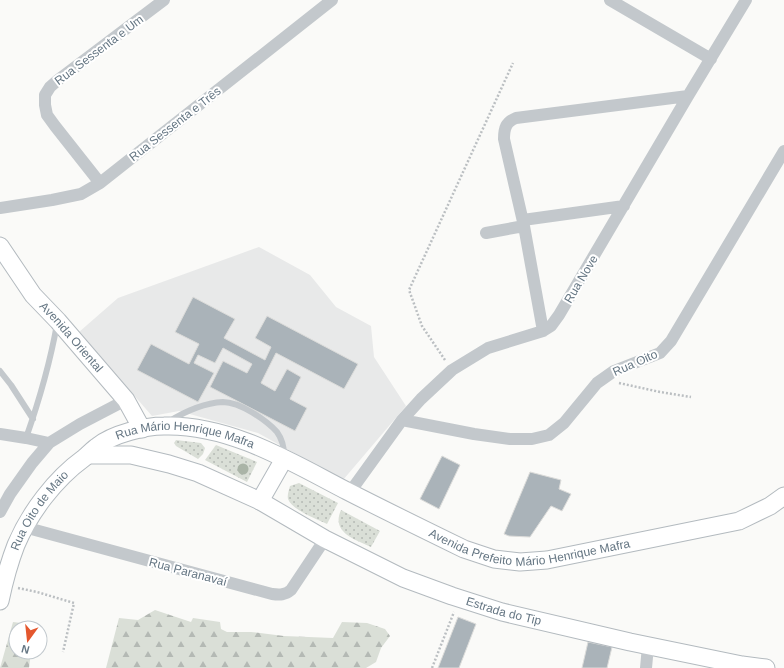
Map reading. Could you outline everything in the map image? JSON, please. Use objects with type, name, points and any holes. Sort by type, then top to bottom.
[{"type":"street","name":"Rua Sessenta e Um","points":[[100,183],[47,114],[45,95],[50,87],[58,80],[164,0]]},
{"type":"street","name":"Rua Sessenta e Três","points":[[0,208],[81,194],[100,183],[332,0]]},
{"type":"street","points":[[610,0],[710,60]]},
{"type":"street","name":"Rua Nove","points":[[350,492],[402,420],[421,399],[452,370],[488,348],[543,331],[551,326],[559,316],[746,0]]},
{"type":"street","points":[[543,331],[523,223],[504,139],[506,125],[509,121],[516,118],[688,96]]},
{"type":"street","name":"Rua Oito","points":[[402,420],[474,434],[510,439],[532,439],[549,435],[564,423],[597,383],[614,372],[660,353],[671,342],[784,151]]},
{"type":"street","points":[[486,233],[523,223],[624,206]]},
{"type":"street","name":"Avenida Oriental","points":[[0,246],[33,295],[58,321],[126,400],[142,429]]},
{"type":"street","points":[[0,512],[10,494],[48,443],[126,400]]},
{"type":"street","name":"Rua Mário Henrique Mafra","points":[[88,455],[98,445],[110,439],[142,429],[163,426],[184,426],[242,440],[284,459]]},
{"type":"street","points":[[0,434],[48,443]]},
{"type":"street","name":"Estrada do Tip","points":[[88,455],[131,455],[198,473],[260,501],[325,539],[403,578],[502,612],[648,646],[742,665],[766,668]]},
{"type":"street","name":"Rua Oito de Maio","points":[[2,593],[16,546],[24,527],[64,474],[88,455]]},
{"type":"street","points":[[260,501],[284,459]]},
{"type":"street","name":"Avenida Prefeito Mário Henrique Mafra","points":[[284,459],[464,549],[494,559],[520,562],[548,560],[738,521],[770,506],[784,496]]},
{"type":"street","name":"Rua Paranavaí","points":[[24,527],[208,578],[281,595],[287,594],[291,590],[325,539]]},
{"type":"street","points":[[646,668],[648,646]]},
{"type":"lane","points":[[26,438],[33,419],[54,342],[58,321]]},
{"type":"lane","points":[[0,371],[12,385],[33,419]]},
{"type":"lane","points":[[163,426],[182,413],[202,406],[224,402],[236,405],[258,416],[277,433],[283,445],[284,459]]},
{"type":"path","points":[[452,370],[422,326],[408,290],[513,63]]},
{"type":"path","points":[[603,379],[660,392],[691,397]]},
{"type":"path","points":[[2,593],[37,592],[74,603],[63,652]]},
{"type":"path","points":[[432,668],[459,598]]},
{"type":"shaded area","points":[[259,247],[310,275],[336,307],[371,326],[374,357],[406,406],[343,480],[258,433],[179,411],[152,416],[79,332],[118,298]]},
{"type":"green space","points":[[176,440],[201,443],[205,448],[203,454],[198,459],[176,446],[174,443]]},
{"type":"green space","points":[[216,445],[257,462],[247,482],[205,460]]},
{"type":"green space","points":[[299,483],[338,503],[327,524],[305,514],[290,503],[288,499],[288,492],[290,486]]},
{"type":"green space","points":[[341,510],[380,531],[371,547],[351,538],[346,534],[339,524]]},
{"type":"green space","points":[[155,610],[191,622],[193,618],[220,622],[221,629],[227,632],[251,632],[284,636],[333,638],[342,622],[367,623],[385,629],[390,636],[381,648],[376,662],[366,668],[106,668],[119,618],[138,620]]},
{"type":"green space","points":[[8,640],[8,660],[30,660],[29,668],[0,668]]},
{"type":"building","points":[[193,297],[235,319],[224,338],[265,360],[271,347],[255,338],[267,316],[358,364],[344,389],[276,353],[261,383],[275,391],[287,369],[301,377],[290,399],[307,408],[295,431],[210,387],[223,361],[247,373],[252,364],[223,348],[215,363],[198,355],[194,363],[214,373],[198,402],[137,370],[151,344],[189,364],[199,344],[175,332]]},
{"type":"building","points":[[442,456],[460,465],[439,509],[420,499]]},
{"type":"building","points":[[530,472],[561,480],[559,489],[571,494],[562,511],[551,506],[530,537],[509,536],[504,534]]},
{"type":"building","points":[[458,617],[476,624],[459,668],[438,668]]},
{"type":"building","points":[[588,642],[612,647],[607,668],[582,668]]}]
